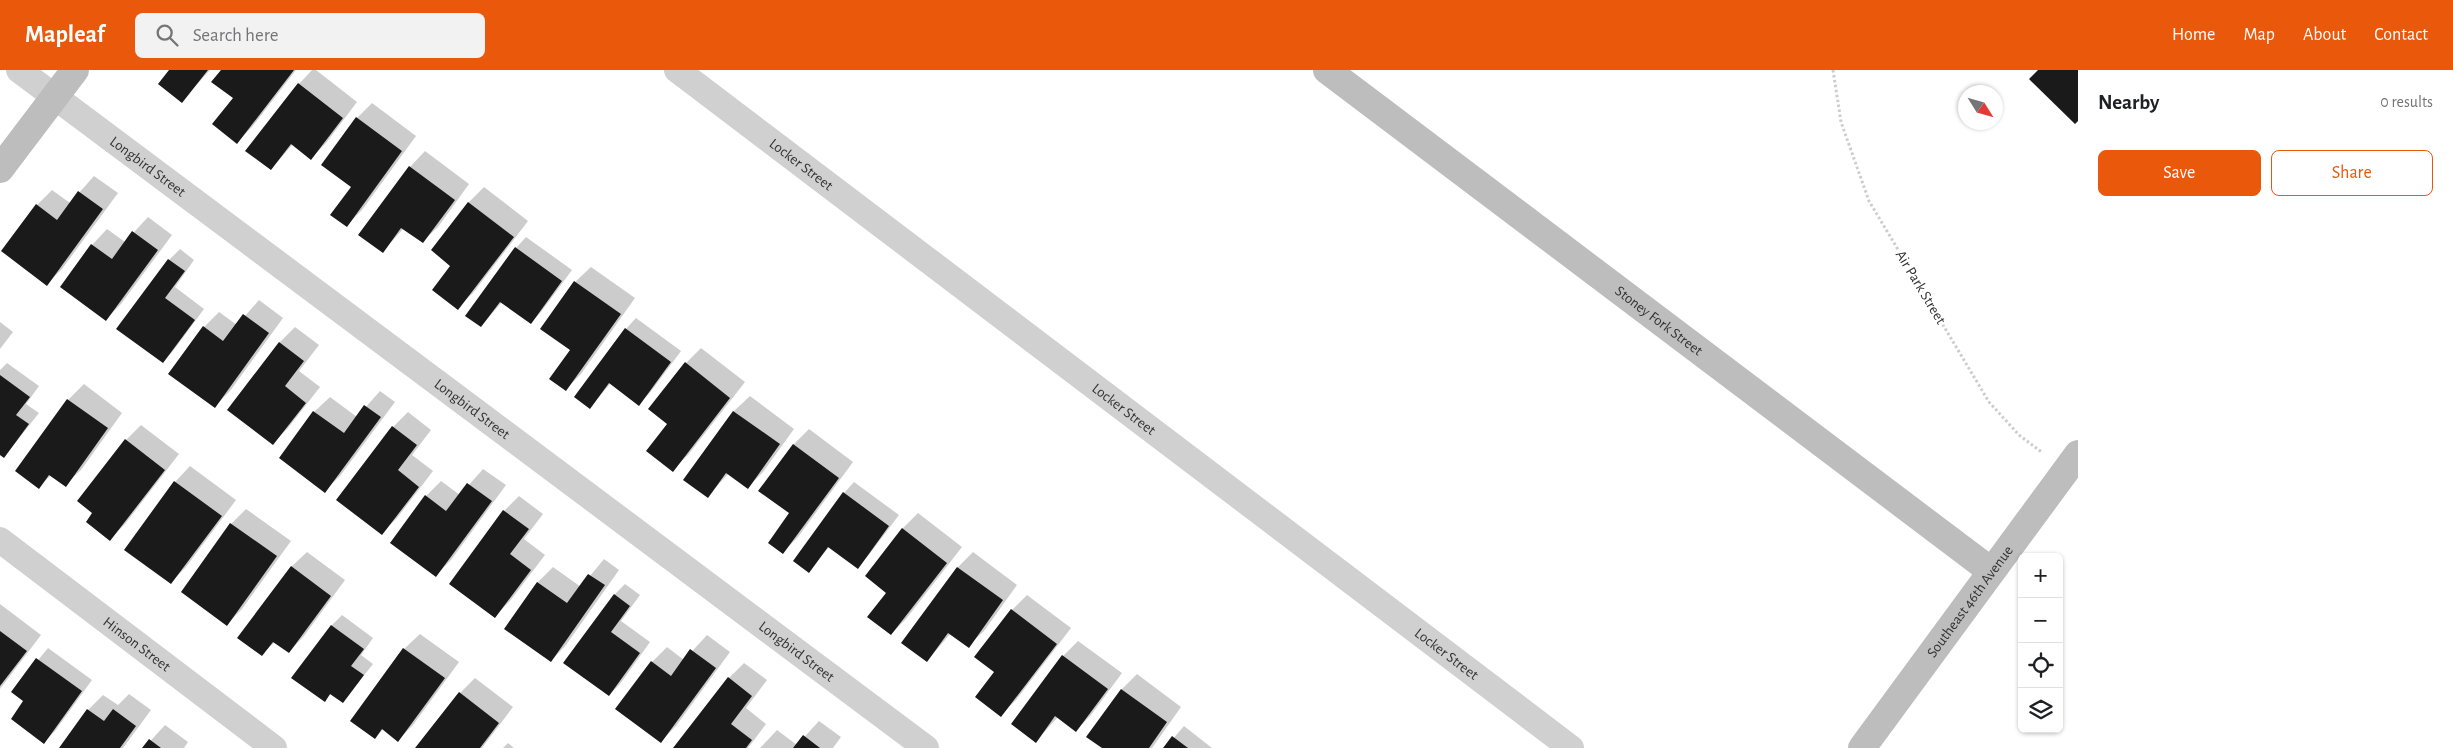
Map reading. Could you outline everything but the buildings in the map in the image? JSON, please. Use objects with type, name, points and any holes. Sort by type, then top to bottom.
[{"type":"street","name":"Longbird Street","points":[[19,70],[926,748]]},
{"type":"street","points":[[0,169],[75,70]]},
{"type":"street","name":"Locker Street","points":[[677,70],[1571,748]]},
{"type":"street","name":"Stoney Fork Street","points":[[1327,70],[1991,571]]},
{"type":"street","name":"Southeast 46th Avenue","points":[[1862,748],[1991,571],[2074,468]]},
{"type":"street","name":"Hinson Street","points":[[0,540],[274,748]]},
{"type":"path","name":"Air Park Street","points":[[1833,70],[1842,122],[1869,201],[1989,402],[2019,435],[2074,468]]}]
